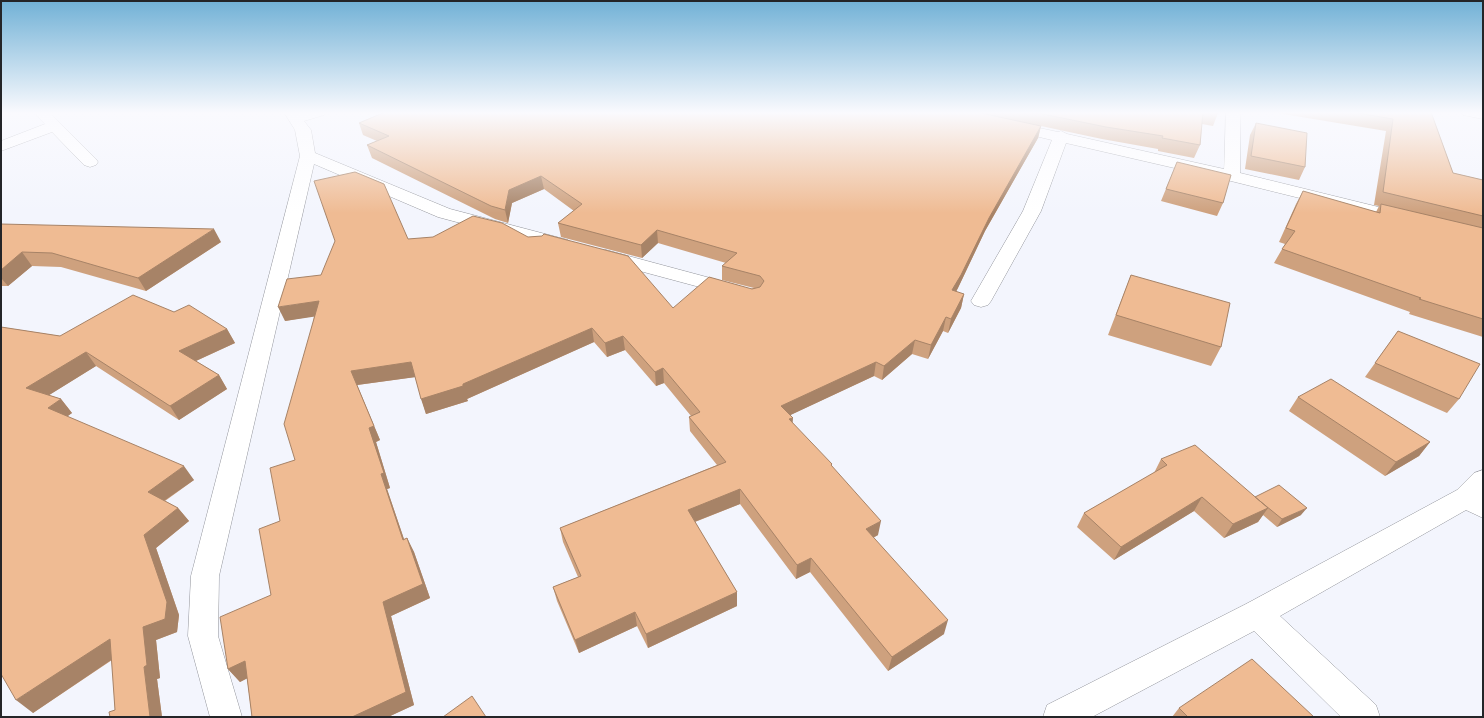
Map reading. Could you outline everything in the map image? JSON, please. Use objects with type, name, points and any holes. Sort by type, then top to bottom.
[{"type":"street","points":[[74,146],[90,162]]},
{"type":"street","points":[[226,717],[203,636],[205,576],[308,156],[306,146]]},
{"type":"street","points":[[981,301],[1032,210],[1057,146]]},
{"type":"street","points":[[1102,146],[1422,223]]},
{"type":"street","points":[[1232,146],[1232,176]]},
{"type":"street","points":[[308,156],[444,213],[752,295]]},
{"type":"street","points":[[1059,717],[1257,614],[1477,495]]},
{"type":"street","points":[[1257,614],[1364,717]]},
{"type":"building","points":[[368,146],[1030,146],[989,218],[952,290],[964,294],[951,319],[946,317],[931,345],[915,340],[884,366],[876,362],[781,406],[793,418],[789,419],[832,464],[831,465],[881,521],[866,529],[948,620],[892,657],[811,558],[797,565],[740,489],[688,510],[737,592],[646,634],[635,612],[575,640],[553,587],[581,576],[560,528],[726,462],[689,417],[700,412],[663,368],[655,372],[623,336],[605,343],[592,328],[463,384],[463,386],[421,399],[411,362],[351,371],[374,426],[369,428],[384,473],[381,474],[403,540],[407,538],[423,584],[383,602],[406,692],[352,717],[252,717],[245,661],[228,669],[220,617],[271,595],[259,529],[280,521],[270,468],[295,460],[284,424],[319,301],[278,307],[287,279],[321,275],[335,241],[314,181],[355,172],[384,184],[408,239],[433,237],[473,216],[502,223],[528,237],[542,236],[544,234],[628,256],[673,308],[709,277],[752,289],[760,287],[764,281],[760,276],[722,266],[737,253],[657,230],[641,245],[558,223],[582,204],[541,176],[509,190],[505,210],[491,206]]},
{"type":"building","points":[[1253,146],[1306,146],[1305,167],[1251,156]]},
{"type":"building","points":[[1389,146],[1443,146],[1453,173],[1483,180],[1483,216],[1383,192]]},
{"type":"building","points":[[1177,162],[1231,175],[1223,203],[1166,189]]},
{"type":"building","points":[[1303,191],[1380,213],[1381,204],[1483,228],[1483,319],[1419,299],[1421,298],[1282,249],[1295,231],[1286,228]]},
{"type":"building","points":[[1,224],[214,229],[138,278],[52,253],[22,252],[1,270]]},
{"type":"building","points":[[1131,275],[1230,303],[1221,347],[1116,315]]},
{"type":"building","points":[[133,295],[174,312],[189,305],[227,329],[179,351],[219,375],[170,406],[86,352],[26,388],[61,399],[48,408],[184,466],[148,492],[178,508],[144,535],[167,602],[165,619],[143,627],[147,665],[144,667],[150,717],[110,717],[109,712],[115,710],[110,639],[16,700],[1,674],[1,327],[60,336]]},
{"type":"building","points":[[1398,331],[1480,364],[1459,399],[1375,363]]},
{"type":"building","points":[[1331,379],[1430,442],[1396,462],[1298,397]]},
{"type":"building","points":[[1195,445],[1268,508],[1233,524],[1202,497],[1121,547],[1084,513],[1167,465],[1161,459]]},
{"type":"building","points":[[1279,485],[1307,508],[1282,519],[1255,497]]},
{"type":"building","points":[[1252,659],[1314,717],[1188,717],[1179,708]]},
{"type":"building","points":[[472,696],[486,717],[443,717]]}]
